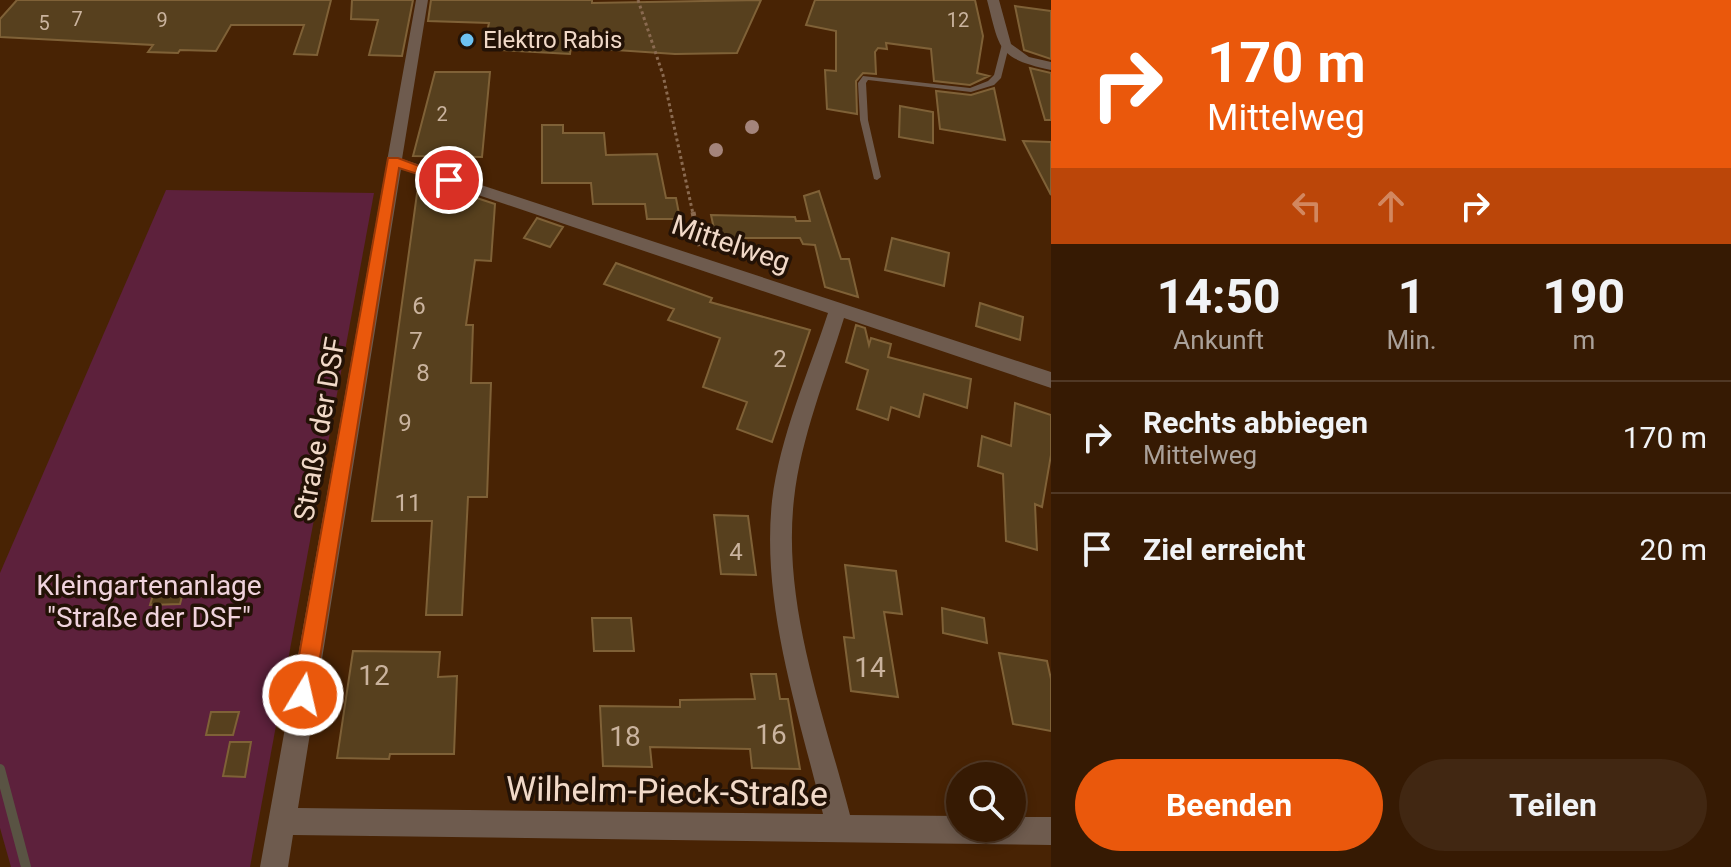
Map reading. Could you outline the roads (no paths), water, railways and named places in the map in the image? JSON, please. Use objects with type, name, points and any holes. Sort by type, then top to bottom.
[{"type":"street","name":"Straße der DSF","points":[[274,867],[422,0]]},
{"type":"street","points":[[993,0],[1005,46],[1025,60],[1051,66]]},
{"type":"street","name":"Mittelweg","points":[[393,161],[1051,380]]},
{"type":"street","points":[[838,308],[788,472],[783,504],[784,563],[791,620],[840,830]]},
{"type":"street","name":"Wilhelm-Pieck-Straße","points":[[282,821],[1051,831]]},
{"type":"lane","points":[[877,177],[864,120],[862,83],[866,78],[981,88],[998,76],[1005,46]]},
{"type":"waterway","points":[[0,769],[26,867]]},
{"type":"place","name":"Elektro Rabis","points":[[467,40]]},
{"type":"park label","name":"Kleingartenanlage \"Straße der DSF\"","points":[[149,601]]}]
